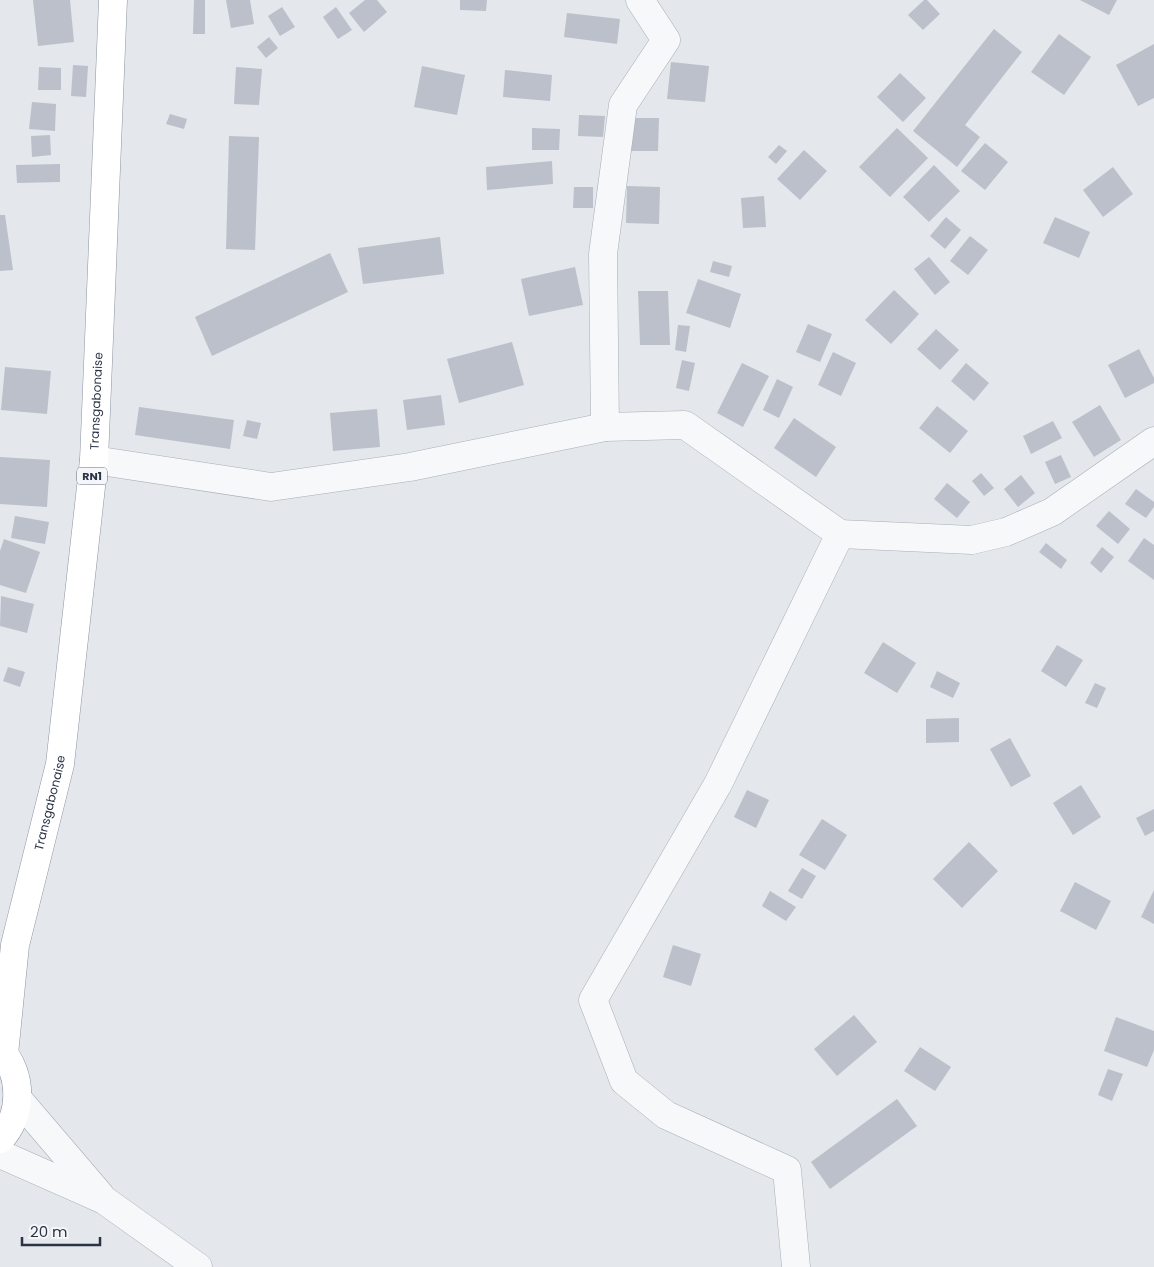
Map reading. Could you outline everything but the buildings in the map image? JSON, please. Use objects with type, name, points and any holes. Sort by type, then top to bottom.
[{"type":"highway","name":"Transgabonaise","points":[[2,1052],[8,956],[60,764],[94,460],[113,0]]},
{"type":"highway","points":[[0,1139],[13,1118],[18,1099],[15,1075],[2,1052]]},
{"type":"street","points":[[605,427],[603,254],[623,105],[666,40],[640,0]]},
{"type":"street","points":[[94,460],[271,487],[410,467],[605,427],[685,425],[840,534],[972,540],[1006,532],[1052,512],[1154,441]]},
{"type":"street","points":[[796,1267],[787,1170],[666,1115],[624,1081],[593,1000],[718,784],[840,534]]},
{"type":"street","points":[[18,1099],[104,1200]]},
{"type":"street","points":[[0,1154],[104,1200],[198,1267]]}]
